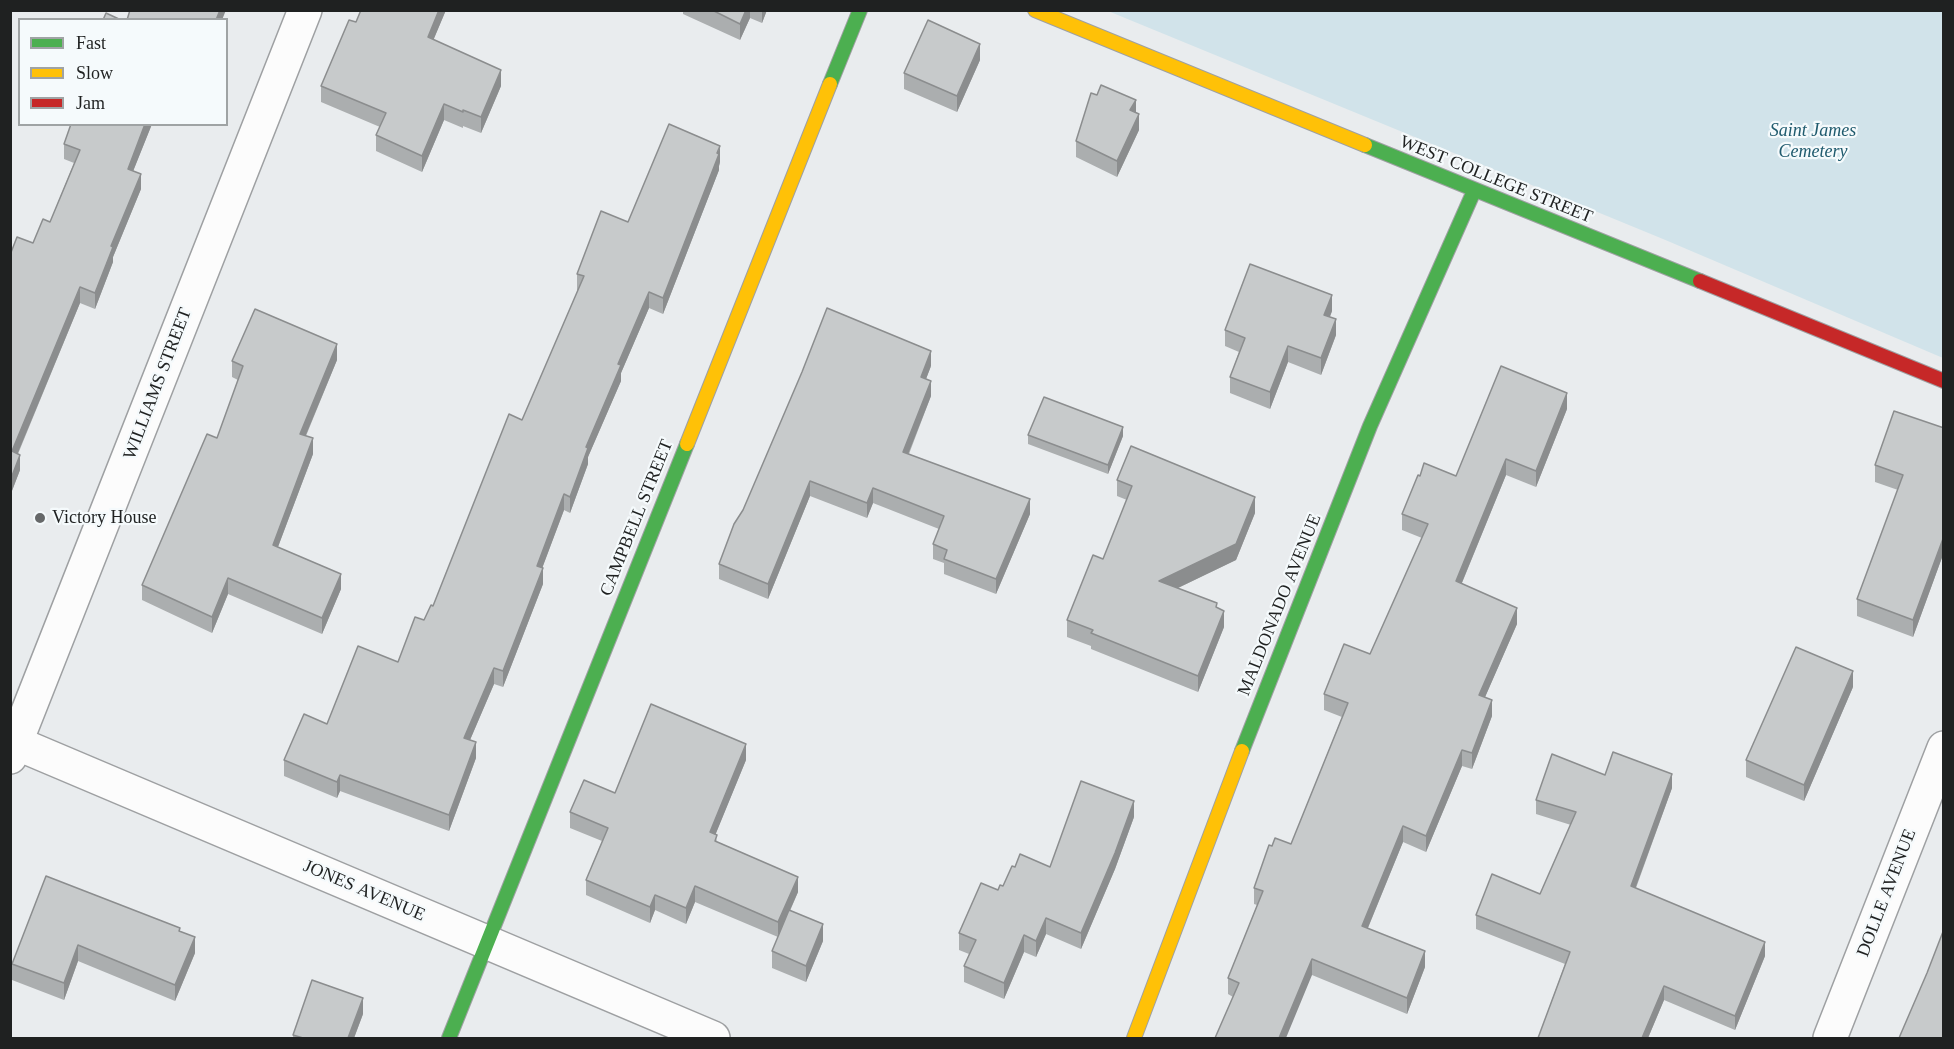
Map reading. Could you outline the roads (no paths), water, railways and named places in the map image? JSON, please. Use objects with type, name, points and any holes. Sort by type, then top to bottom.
[{"type":"street","name":"WILLIAMS STREET","points":[[13,750],[305,10]]},
{"type":"street","name":"CAMPBELL STREET","points":[[449,1038],[860,10]]},
{"type":"street","name":"WEST COLLEGE STREET","points":[[1035,10],[1944,381]]},
{"type":"street","name":"MALDONADO AVENUE","points":[[1134,1038],[1249,732],[1370,426],[1474,190]]},
{"type":"street","name":"DOLLE AVENUE","points":[[1830,1038],[1944,748]]},
{"type":"street","name":"JONES AVENUE","points":[[13,750],[713,1038]]},
{"type":"place","name":"Victory House","points":[[40,518]]},
{"type":"park label","name":"Saint James Cemetery","points":[[1813,141]]}]
